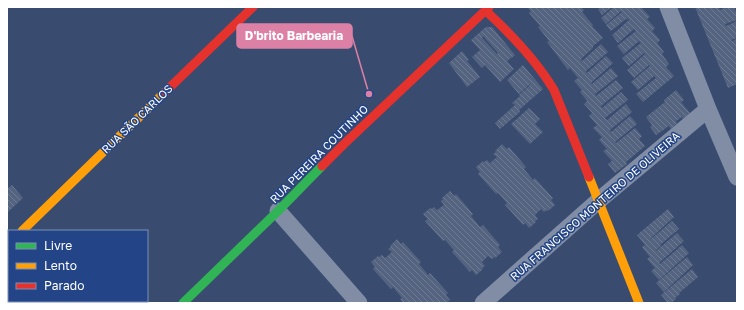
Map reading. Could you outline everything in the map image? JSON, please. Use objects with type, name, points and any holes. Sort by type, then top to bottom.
[{"type":"street","name":"RUA SÃO CARLOS","points":[[23,230],[253,7]]},
{"type":"street","points":[[668,7],[708,109],[737,177]]},
{"type":"street","points":[[488,9],[501,25],[533,58],[549,80],[640,303]]},
{"type":"street","name":"RUA PEREIRA COUTINHO","points":[[182,303],[278,211],[344,144],[488,9]]},
{"type":"street","name":"RUA FRANCISCO MONTEIRO DE OLIVEIRA","points":[[484,303],[598,201],[708,109]]},
{"type":"street","points":[[278,211],[359,303]]},
{"type":"building","points":[[527,7],[581,7],[584,10],[582,12],[603,38],[581,59],[582,61],[601,44],[608,52],[586,71],[587,73],[606,56],[613,63],[591,83],[592,84],[611,68],[618,76],[595,94],[596,96],[616,80],[623,88],[601,106],[602,108],[621,92],[628,100],[605,118],[607,120],[626,104],[632,112],[610,130],[611,132],[630,116],[637,124],[615,142],[616,143],[635,128],[642,136],[639,139],[645,146],[626,162],[627,164],[615,173],[608,164],[612,161],[603,151],[607,149],[599,140],[602,137],[593,128],[597,125],[589,116],[592,113],[584,104],[587,101],[580,92],[582,90],[574,81],[578,78],[570,68],[568,70],[547,42],[549,41],[538,27],[540,26],[529,13],[531,11]]},
{"type":"building","points":[[601,7],[612,7],[602,15],[598,9]]},
{"type":"building","points":[[614,7],[641,7],[650,17],[647,19],[655,28],[652,31],[660,40],[657,43],[664,52],[662,54],[669,64],[666,67],[674,76],[643,102],[636,94],[656,78],[654,76],[638,90],[631,82],[650,66],[649,65],[634,78],[627,70],[645,54],[644,53],[629,66],[622,58],[641,43],[639,41],[624,54],[617,46],[636,31],[634,29],[618,43],[612,35],[629,20],[628,18],[611,31],[606,25],[622,12],[621,11],[606,24],[601,18]]},
{"type":"building","points":[[695,7],[722,7],[719,8],[720,10],[726,7],[734,7],[737,14],[737,20],[725,24],[726,26],[737,21],[737,38],[731,40],[737,39],[737,84],[728,88]]},
{"type":"building","points":[[486,27],[492,27],[515,55],[507,61],[514,69],[500,82],[485,65],[482,68],[472,57],[480,50],[471,40]],"holes":[[[483,36],[498,53],[497,54],[482,38]]]},
{"type":"building","points":[[462,51],[469,60],[467,61],[480,77],[467,87],[449,63]]},
{"type":"building","points":[[523,65],[543,89],[500,129],[495,123],[515,105],[512,103],[530,85],[519,94],[507,80]]},
{"type":"building","points":[[676,90],[684,100],[681,102],[690,113],[683,119],[682,117],[676,121],[677,123],[671,129],[669,126],[656,135],[650,127],[652,125],[646,117],[665,102],[664,100]]},
{"type":"building","points":[[529,108],[540,119],[535,124],[543,132],[530,144],[511,124]]},
{"type":"building","points":[[502,144],[507,149],[509,147],[526,167],[524,169],[533,180],[535,178],[553,198],[551,200],[555,205],[548,211],[547,210],[544,212],[541,209],[535,215],[538,219],[529,228],[525,223],[523,225],[505,205],[507,203],[498,193],[496,194],[478,174],[480,172],[476,167],[483,161],[484,162],[487,160],[490,163],[497,157],[493,154]]},
{"type":"building","points":[[12,185],[23,198],[8,212],[7,189]]},
{"type":"building","points":[[450,191],[454,196],[456,194],[473,214],[471,216],[480,227],[483,225],[500,245],[498,247],[502,252],[492,259],[488,256],[482,262],[485,266],[476,275],[472,270],[470,272],[452,252],[454,250],[445,240],[443,241],[425,221],[428,219],[423,214],[430,208],[431,209],[434,207],[437,210],[444,205],[441,201],[443,199],[442,198]]},
{"type":"building","points":[[668,209],[674,217],[651,239],[672,221],[679,229],[660,245],[661,246],[656,251],[677,233],[684,241],[659,263],[660,264],[682,245],[689,253],[659,280],[651,271],[655,268],[647,259],[650,257],[642,247],[645,245],[637,235]]},
{"type":"building","points":[[397,239],[401,244],[403,242],[421,262],[419,264],[428,275],[430,273],[448,293],[446,295],[450,300],[446,303],[403,303],[400,299],[402,298],[393,287],[391,289],[373,269],[375,267],[371,262],[378,256],[379,257],[382,255],[385,258],[392,252],[388,249]]},
{"type":"building","points":[[687,257],[693,265],[664,292],[656,283]]},
{"type":"building","points":[[692,269],[698,277],[679,293],[680,294],[675,298],[676,299],[671,303],[668,303],[661,295]]},
{"type":"traffic: fast","points":[[183,303],[322,166]]},
{"type":"traffic: slow","points":[[23,230],[165,92]]},
{"type":"traffic: slow","points":[[589,177],[639,303]]},
{"type":"traffic: jam","points":[[165,92],[253,7]]},
{"type":"traffic: jam","points":[[322,166],[489,7]]},
{"type":"traffic: jam","points":[[486,11],[523,48],[554,90],[589,177]]},
{"type":"place","name":"D'brito Barbearia","points":[[369,94]]}]
